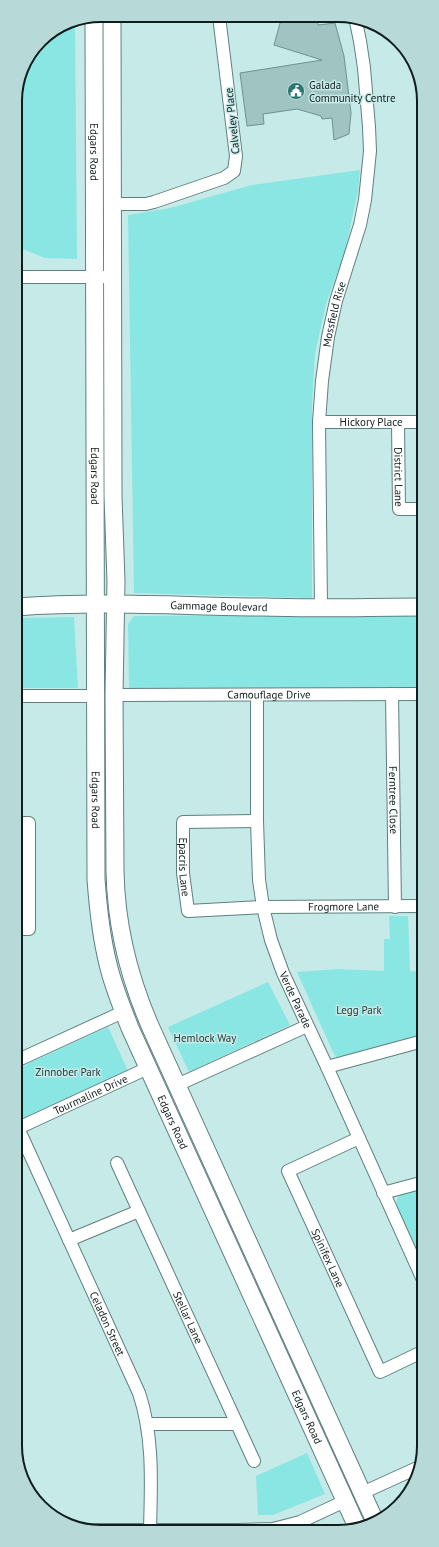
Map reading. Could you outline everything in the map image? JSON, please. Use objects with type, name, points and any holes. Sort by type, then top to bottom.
[{"type":"main road","name":"Edgars Road","points":[[104,22],[112,204],[113,277],[116,604],[114,695],[115,878],[119,919],[125,955],[141,1006],[373,1517]]},
{"type":"main road","name":"Edgars Road","points":[[104,22],[95,277],[95,696],[96,879],[98,907],[108,964],[124,1012],[148,1068],[355,1523]]},
{"type":"main road","name":"Gammage Boulevard","points":[[22,606],[49,604],[116,604],[257,607],[417,607]]},
{"type":"main road","name":"Tourmaline Drive","points":[[148,1068],[165,1060]]},
{"type":"main road","points":[[160,1094],[177,1086]]},
{"type":"main road","points":[[345,1501],[362,1493]]},
{"type":"street","name":"Calveley Place","points":[[112,204],[146,204],[154,202],[224,178],[234,171],[236,156],[220,22]]},
{"type":"street","name":"Mossfield Rise","points":[[321,607],[319,422],[322,380],[328,337],[336,301],[360,225],[368,176],[369,127],[360,25]]},
{"type":"street","points":[[22,277],[113,277]]},
{"type":"street","name":"Hickory Place","points":[[319,422],[417,422]]},
{"type":"street","name":"District Lane","points":[[398,422],[399,509],[417,508]]},
{"type":"street","name":"Ferntree Close","points":[[392,694],[395,907]]},
{"type":"street","name":"Camouflage Drive","points":[[114,695],[257,696],[417,694]]},
{"type":"street","points":[[22,696],[95,696]]},
{"type":"street","name":"Verde Parade","points":[[257,696],[257,821],[259,880],[263,907],[271,940],[276,956],[307,1026],[417,1267]]},
{"type":"street","name":"Epacris Lane","points":[[257,821],[183,822],[183,873],[188,911],[263,907]]},
{"type":"street","points":[[22,823],[29,823],[29,929],[22,929]]},
{"type":"street","name":"Frogmore Lane","points":[[263,907],[417,906]]},
{"type":"street","points":[[22,1058],[124,1012]]},
{"type":"street","points":[[177,1086],[307,1026]]},
{"type":"street","points":[[327,1067],[417,1043]]},
{"type":"street","name":"Tourmaline Drive","points":[[22,1126],[148,1068]]},
{"type":"street","name":"Spinifex Lane","points":[[359,1138],[288,1171],[380,1372],[417,1355]]},
{"type":"street","name":"Celadon Street","points":[[22,1139],[70,1240],[139,1393],[147,1424],[150,1457],[150,1525]]},
{"type":"street","name":"Stellar Lane","points":[[117,1163],[254,1461]]},
{"type":"street","points":[[383,1193],[417,1184]]},
{"type":"street","points":[[70,1240],[139,1211]]},
{"type":"street","points":[[147,1424],[237,1424]]},
{"type":"street","points":[[362,1493],[413,1470]]},
{"type":"street","points":[[288,1525],[300,1522],[345,1501]]},
{"type":"green space","points":[[75,27],[77,259],[45,258],[22,249],[22,96],[26,76],[35,57],[45,45],[57,35]]},
{"type":"green space","points":[[360,170],[358,191],[345,252],[326,304],[315,354],[312,404],[312,598],[134,593],[128,215],[170,208],[252,185]]},
{"type":"green space","points":[[134,616],[417,616],[417,689],[129,689],[128,624]]},
{"type":"green space","points":[[74,617],[78,688],[22,688],[22,618]]},
{"type":"green space","name":"Legg Park","points":[[389,916],[408,916],[410,971],[417,972],[417,1037],[337,1058],[297,972],[338,969],[384,971],[384,939],[390,939]]},
{"type":"green space","name":"Hemlock Way","points":[[268,982],[290,1025],[189,1072],[168,1027]]},
{"type":"green space","name":"Zinnober Park","points":[[108,1027],[128,1071],[22,1119],[22,1066]]},
{"type":"green space","points":[[417,1188],[417,1251],[397,1207],[398,1197],[409,1190]]},
{"type":"green space","points":[[307,1453],[325,1494],[273,1515],[258,1515],[256,1476]]},
{"type":"building","name":"Galada Community Centre","points":[[280,22],[317,22],[318,25],[335,23],[344,56],[351,113],[349,134],[334,140],[332,118],[322,119],[321,116],[297,109],[263,114],[264,124],[247,126],[240,73],[322,60],[274,45]]},
{"type":"place","name":"Galada Community Centre","points":[[296,91]]}]
